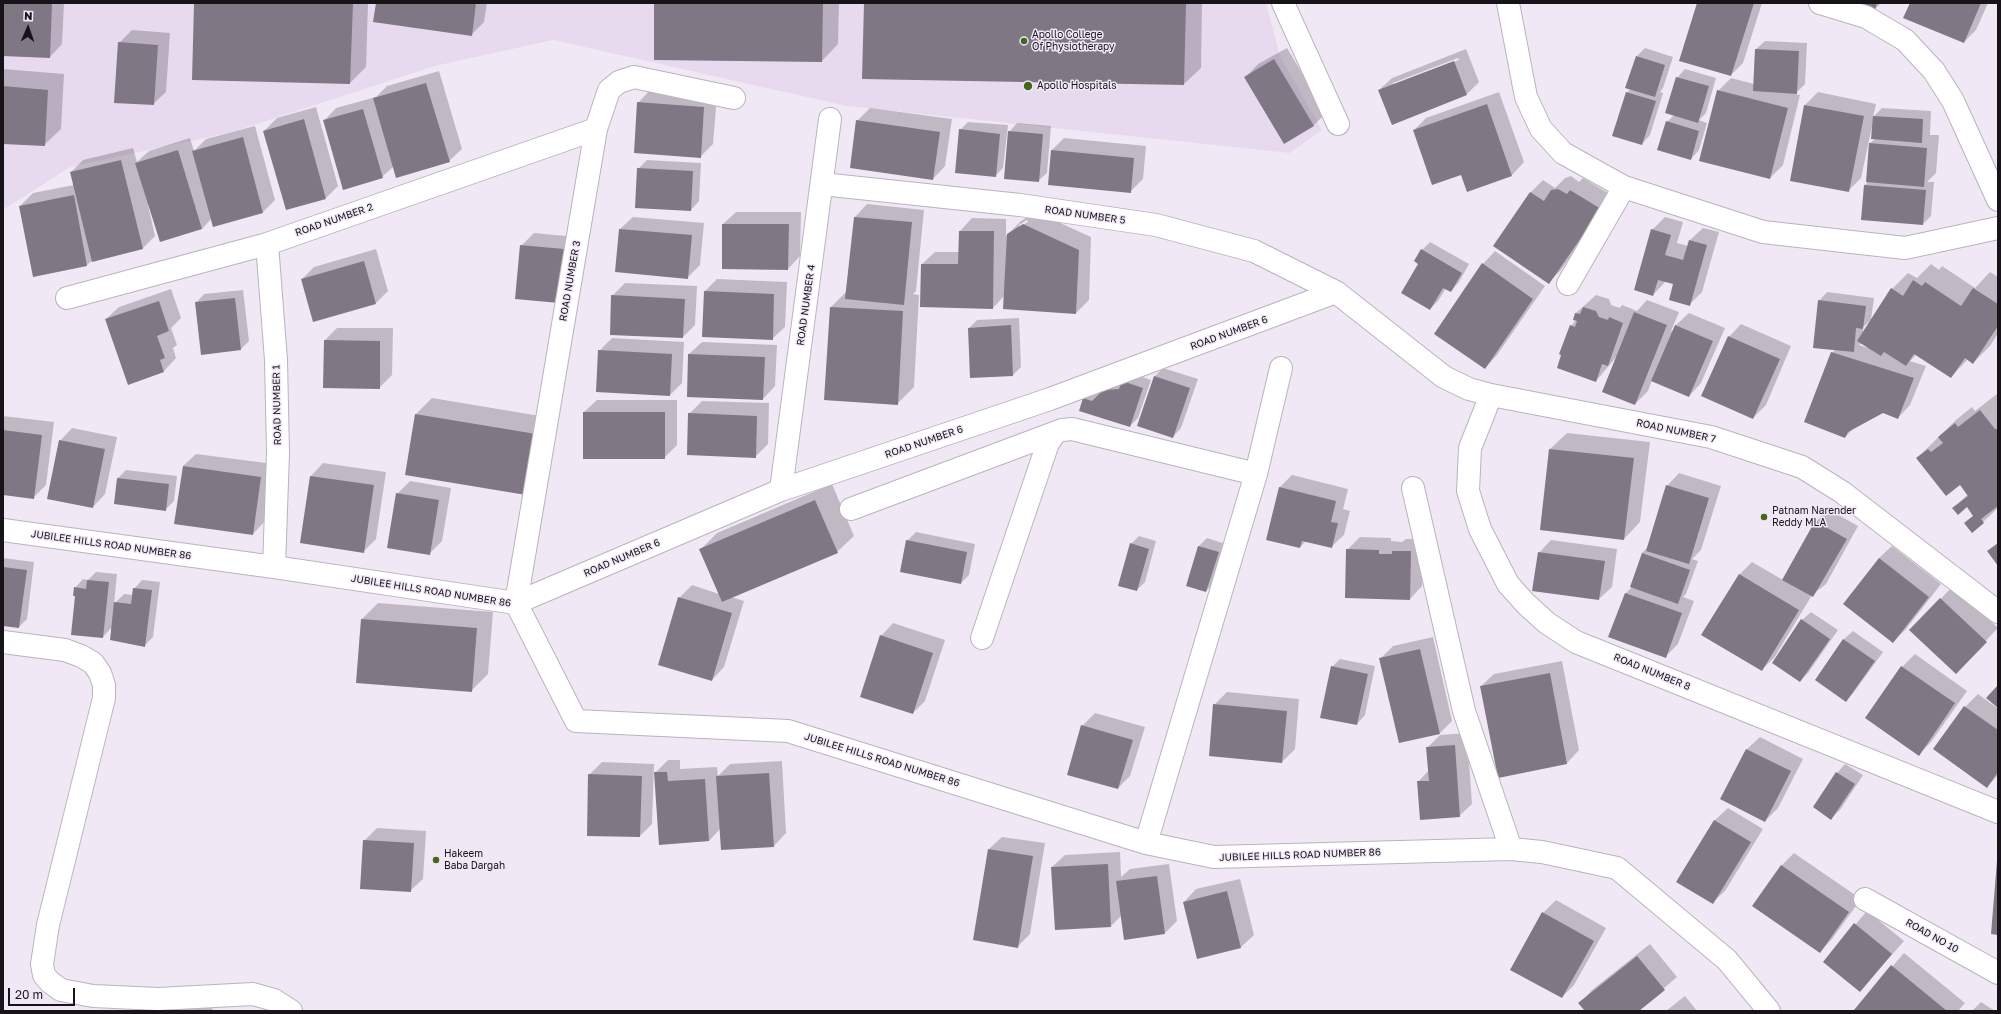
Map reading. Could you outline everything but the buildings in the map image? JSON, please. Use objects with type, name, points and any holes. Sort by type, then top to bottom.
[{"type":"street","points":[[1283,3],[1338,124]]},
{"type":"street","points":[[1508,3],[1526,97],[1541,129],[1563,153],[1624,187],[1763,232],[1905,248],[1998,228]]},
{"type":"street","points":[[1820,3],[1866,17],[1905,40],[1934,71],[1953,101],[1998,200]]},
{"type":"street","name":"ROAD NUMBER 3","points":[[516,603],[596,129],[609,90],[619,82],[634,77],[734,98]]},
{"type":"street","name":"ROAD NUMBER 4","points":[[781,490],[830,119]]},
{"type":"street","name":"ROAD NUMBER 2","points":[[68,298],[267,244],[596,129]]},
{"type":"street","name":"ROAD NUMBER 5","points":[[822,184],[1020,205],[1156,225],[1254,251],[1336,292]]},
{"type":"street","points":[[1568,284],[1624,187]]},
{"type":"street","name":"ROAD NUMBER 1","points":[[267,244],[276,360],[278,453],[274,566]]},
{"type":"street","name":"ROAD NUMBER 6","points":[[516,603],[781,490],[1050,399],[1336,292]]},
{"type":"street","name":"ROAD NUMBER 7","points":[[1336,292],[1444,377],[1469,389],[1491,395],[1711,437],[1802,467],[1842,492],[1998,612]]},
{"type":"street","points":[[1146,843],[1256,474],[1281,368]]},
{"type":"street","name":"ROAD NUMBER 8","points":[[1491,395],[1470,448],[1468,491],[1480,529],[1508,584],[1526,604],[1547,623],[1576,642],[1998,812]]},
{"type":"street","points":[[850,509],[1062,430],[1072,430],[1256,474]]},
{"type":"street","points":[[982,638],[1048,443],[1055,433]]},
{"type":"street","points":[[1413,488],[1464,711],[1511,849]]},
{"type":"street","name":"JUBILEE HILLS ROAD NUMBER 86","points":[[3,530],[274,566],[516,603],[576,721],[788,731],[1146,843],[1214,857],[1511,849],[1542,852],[1617,868],[1727,960],[1769,1011]]},
{"type":"street","points":[[3,642],[65,650],[81,656],[93,663],[100,674],[104,686],[104,698],[48,926],[42,964],[44,975],[50,982],[61,990],[92,996],[158,999],[253,994],[274,1000],[290,1011]]},
{"type":"street","name":"ROAD NO 10","points":[[1865,899],[1998,973]]},
{"type":"shaded area","name":"Apollo Hospitals","points":[[3,3],[1266,3],[1280,56],[1322,130],[1290,153],[847,106],[553,40],[435,66],[232,132],[70,167],[8,207],[3,208]]},
{"type":"place","name":"Apollo College Of Physiotherapy","points":[[1024,41]]},
{"type":"place","name":"Apollo Hospitals","points":[[1028,86]]},
{"type":"place","name":"Patnam Narender Reddy MLA","points":[[1764,517]]},
{"type":"place","name":"Hakeem Baba Dargah","points":[[436,860]]}]
